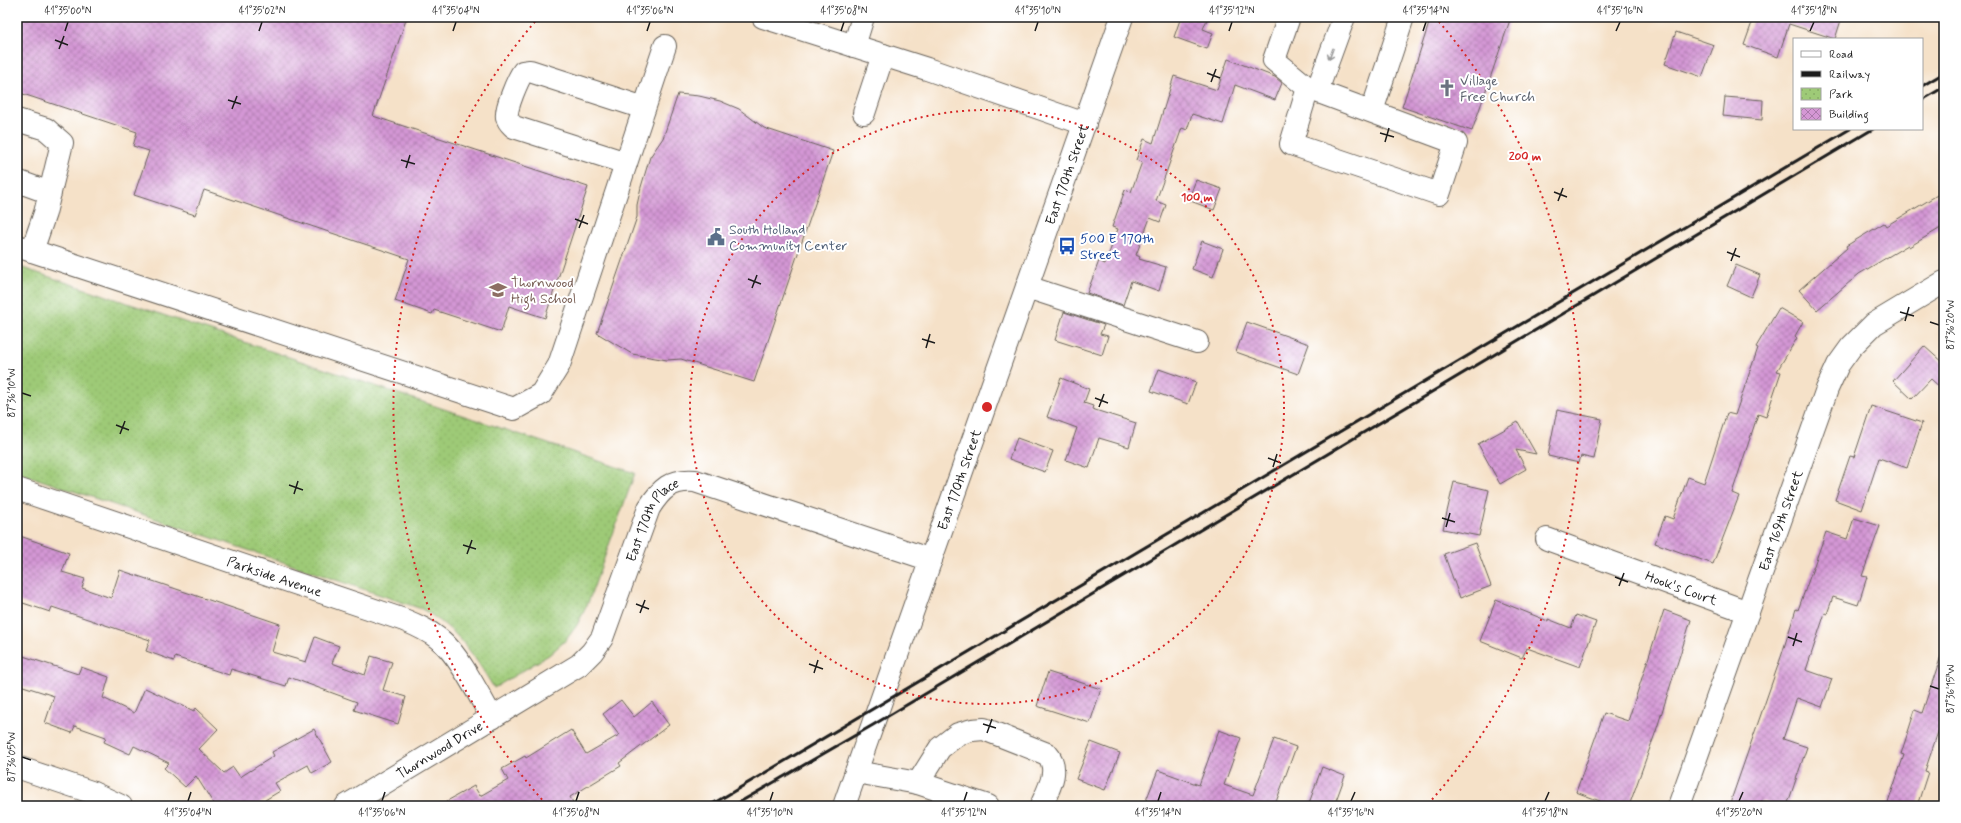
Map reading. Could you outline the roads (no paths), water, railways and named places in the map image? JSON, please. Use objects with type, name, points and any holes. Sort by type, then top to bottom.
[{"type":"street","points":[[763,17],[799,21],[854,46],[1085,124]]},
{"type":"street","points":[[854,46],[863,17]]},
{"type":"street","name":"East 170th Street","points":[[844,806],[1122,17]]},
{"type":"street","points":[[1289,17],[1274,60],[1313,89],[1456,143],[1439,194],[1291,144],[1313,89],[1344,17]]},
{"type":"street","points":[[1372,111],[1402,17]]},
{"type":"street","points":[[17,120],[46,130],[62,143],[50,193],[25,248],[514,409],[541,394],[559,365],[665,46]]},
{"type":"street","points":[[864,113],[883,55]]},
{"type":"street","points":[[626,163],[514,127],[506,116],[518,78],[523,72],[530,71],[644,108]]},
{"type":"street","points":[[17,181],[50,193]]},
{"type":"street","name":"East 169th Street","points":[[1679,806],[1827,388],[1838,365],[1852,347],[1874,324],[1944,282]]},
{"type":"street","points":[[1027,287],[1197,342]]},
{"type":"street","name":"East 170th Place","points":[[492,718],[579,665],[592,652],[602,638],[649,508],[657,495],[670,485],[682,480],[695,481],[931,560]]},
{"type":"street","name":"Parkside Avenue","points":[[17,489],[404,620],[423,628],[440,640],[461,665],[492,718]]},
{"type":"street","name":"Hook's Court","points":[[1547,539],[1748,612]]},
{"type":"street","name":"Thornwood Drive","points":[[346,806],[492,718]]},
{"type":"street","points":[[918,783],[940,748],[958,734],[972,730],[984,729],[1047,754],[1052,759],[1054,770],[1052,780],[1041,806]]},
{"type":"street","points":[[17,767],[91,792],[121,806]]},
{"type":"street","points":[[856,772],[918,783],[988,806]]},
{"type":"railway","points":[[1923,85],[1944,73]]},
{"type":"railway","points":[[1923,99],[1944,87]]},
{"type":"railway","points":[[709,806],[1848,130]]},
{"type":"railway","points":[[733,806],[873,725],[1871,130]]},
{"type":"place","name":"Village Free Church","points":[[1447,88]]},
{"type":"place","name":"South Holland Community Center","points":[[716,237]]},
{"type":"place","name":"500 E 170th Street","points":[[1067,246]]},
{"type":"place","name":"Thornwood High School","points":[[498,290]]}]
